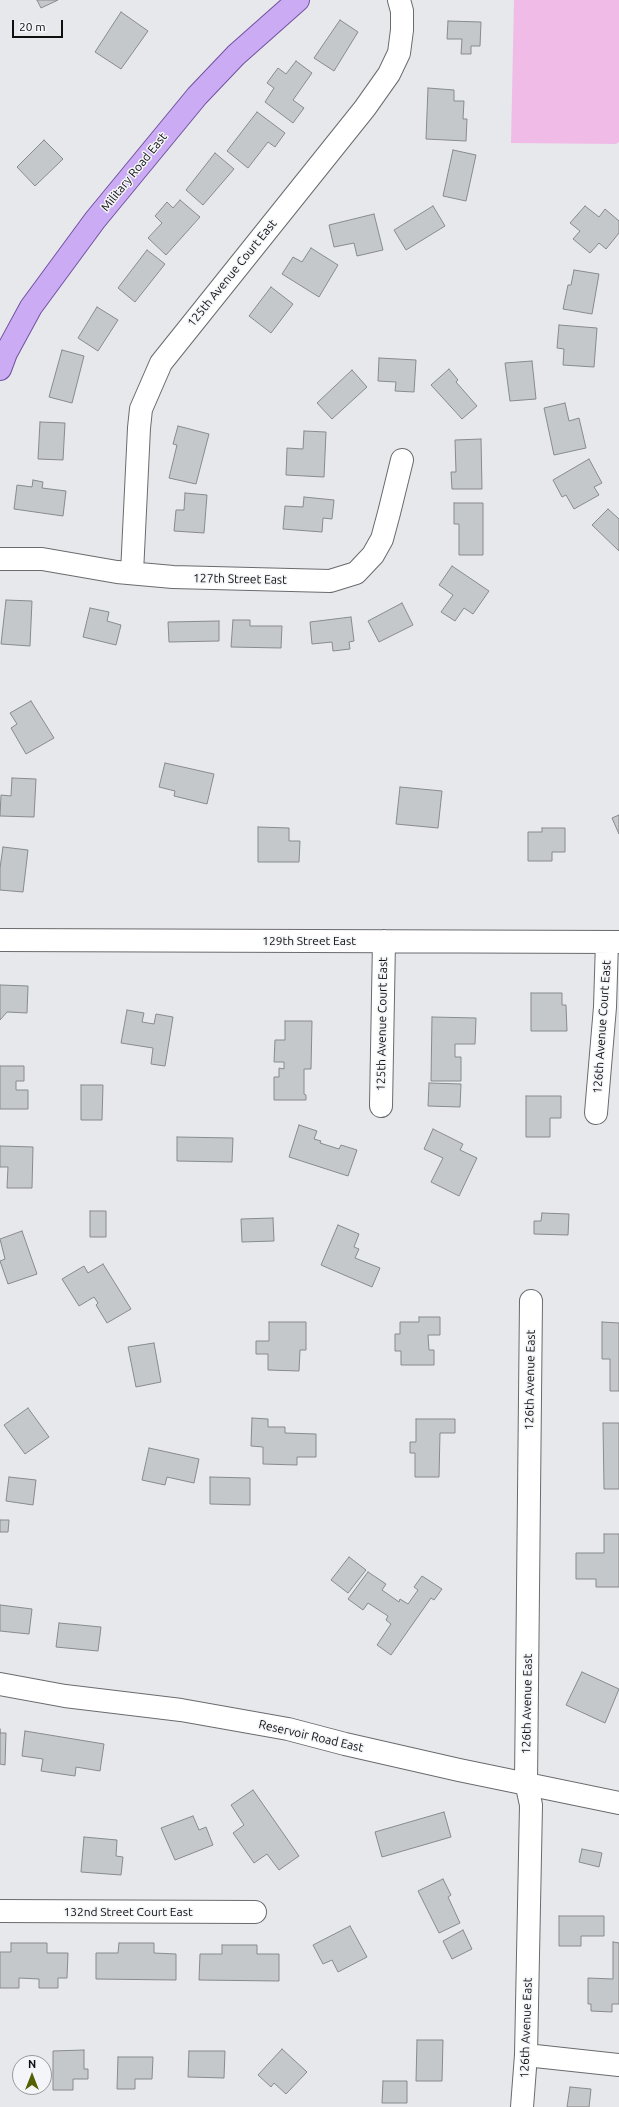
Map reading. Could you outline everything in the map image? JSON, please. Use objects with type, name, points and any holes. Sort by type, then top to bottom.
[{"type":"main road","name":"Military Road East","points":[[0,369],[6,353],[31,307],[99,214],[197,96],[236,55],[298,0]]},
{"type":"street","name":"125th Avenue Court East","points":[[132,573],[141,410],[155,375],[161,363],[176,343],[365,108],[389,74],[399,53],[402,30],[402,11],[399,0]]},
{"type":"street","name":"127th Street East","points":[[0,559],[42,559],[132,573],[231,580],[330,581],[356,573],[373,555],[382,539],[402,460]]},
{"type":"street","name":"129th Street East","points":[[0,940],[613,942]]},
{"type":"street","name":"125th Avenue Court East","points":[[381,1106],[384,941]]},
{"type":"street","name":"126th Avenue Court East","points":[[596,1113],[605,1007],[613,942]]},
{"type":"street","name":"126th Avenue East","points":[[522,2107],[526,2055],[531,1805],[526,1782],[531,1301]]},
{"type":"street","name":"Reservoir Road East","points":[[0,1684],[64,1696],[181,1710],[288,1729],[345,1744],[459,1770],[526,1782],[619,1803]]},
{"type":"street","name":"132nd Street Court East","points":[[0,1911],[256,1912]]},
{"type":"street","points":[[526,2055],[619,2065]]},
{"type":"shaded area","points":[[514,0],[619,0],[619,142],[616,144],[511,143]]},
{"type":"building","points":[[37,0],[58,0],[41,8]]},
{"type":"building","points":[[121,12],[148,31],[121,69],[95,52]]},
{"type":"building","points":[[340,20],[358,32],[334,71],[314,58]]},
{"type":"building","points":[[448,21],[481,22],[480,46],[471,46],[471,54],[461,54],[462,39],[447,39]]},
{"type":"building","points":[[296,61],[312,73],[293,100],[304,108],[293,123],[265,102],[274,88],[267,83],[278,68],[286,74]]},
{"type":"building","points":[[428,88],[454,90],[454,101],[464,101],[463,119],[467,119],[466,141],[426,139]]},
{"type":"building","points":[[257,112],[285,133],[275,147],[268,142],[248,168],[227,151]]},
{"type":"building","points":[[44,140],[63,159],[35,186],[17,167]]},
{"type":"building","points":[[453,150],[476,155],[466,201],[443,196]]},
{"type":"building","points":[[215,153],[234,169],[203,205],[186,190]]},
{"type":"building","points":[[180,200],[200,217],[166,255],[148,238],[162,223],[155,216],[167,202],[173,208]]},
{"type":"building","points":[[433,206],[445,226],[406,250],[394,230]]},
{"type":"building","points":[[585,206],[599,217],[605,209],[619,221],[619,233],[606,249],[599,243],[590,253],[573,239],[580,231],[570,223]]},
{"type":"building","points":[[374,214],[383,250],[357,256],[354,243],[334,247],[329,225]]},
{"type":"building","points":[[311,248],[338,265],[319,297],[282,274],[293,257],[302,262]]},
{"type":"building","points":[[147,250],[165,264],[135,302],[118,288]]},
{"type":"building","points":[[574,270],[599,274],[592,314],[563,309],[568,285],[571,285]]},
{"type":"building","points":[[271,287],[293,304],[271,333],[249,316]]},
{"type":"building","points":[[97,307],[118,320],[98,351],[78,338]]},
{"type":"building","points":[[559,325],[597,328],[594,367],[563,365],[564,349],[557,348]]},
{"type":"building","points":[[62,350],[84,356],[72,403],[49,397]]},
{"type":"building","points":[[379,358],[416,360],[414,392],[395,391],[396,382],[378,381]]},
{"type":"building","points":[[532,361],[536,399],[510,401],[505,363]]},
{"type":"building","points":[[449,369],[458,380],[456,382],[477,406],[462,419],[431,385]]},
{"type":"building","points":[[352,370],[367,387],[332,419],[317,403]]},
{"type":"building","points":[[565,403],[569,421],[579,418],[586,448],[554,455],[544,408]]},
{"type":"building","points":[[40,422],[65,423],[63,460],[38,459]]},
{"type":"building","points":[[178,426],[209,434],[196,484],[169,478],[177,445],[173,444]]},
{"type":"building","points":[[304,431],[326,432],[324,477],[286,475],[287,448],[303,449]]},
{"type":"building","points":[[481,439],[482,489],[452,489],[451,472],[456,472],[455,440]]},
{"type":"building","points":[[589,459],[602,483],[594,487],[599,495],[574,509],[566,495],[562,497],[553,480]]},
{"type":"building","points":[[33,480],[43,482],[42,488],[66,491],[63,516],[14,509],[17,485],[32,487]]},
{"type":"building","points":[[185,493],[207,495],[204,533],[174,531],[176,510],[184,510]]},
{"type":"building","points":[[304,497],[334,500],[332,519],[323,518],[322,532],[283,529],[285,506],[303,507]]},
{"type":"building","points":[[454,503],[483,503],[483,555],[459,555],[459,524],[454,524]]},
{"type":"building","points":[[608,509],[619,519],[619,551],[592,525]]},
{"type":"building","points":[[452,566],[489,591],[473,614],[464,608],[455,621],[441,612],[453,595],[439,585]]},
{"type":"building","points":[[6,600],[32,601],[30,646],[1,644]]},
{"type":"building","points":[[402,603],[413,625],[379,642],[368,621]]},
{"type":"building","points":[[90,608],[109,612],[107,621],[121,625],[116,645],[83,637]]},
{"type":"building","points":[[351,617],[354,641],[349,642],[350,649],[333,651],[332,642],[312,644],[310,622]]},
{"type":"building","points":[[233,620],[250,620],[250,626],[282,626],[281,648],[231,647]]},
{"type":"building","points":[[219,621],[219,641],[169,642],[168,622]]},
{"type":"building","points":[[31,701],[54,738],[26,754],[11,728],[17,724],[10,713]]},
{"type":"building","points":[[165,763],[214,774],[207,804],[174,796],[175,791],[159,787]]},
{"type":"building","points":[[12,778],[36,779],[34,817],[0,816],[1,795],[11,796]]},
{"type":"building","points":[[400,787],[442,791],[438,828],[396,824]]},
{"type":"building","points":[[619,815],[619,834],[612,818]]},
{"type":"building","points":[[258,827],[289,828],[289,841],[300,841],[299,862],[258,862]]},
{"type":"building","points":[[542,828],[565,828],[565,852],[552,852],[552,861],[528,861],[528,832],[542,832]]},
{"type":"building","points":[[3,847],[28,850],[23,892],[0,890],[0,868]]},
{"type":"building","points":[[0,985],[28,986],[27,1013],[7,1012],[0,1020]]},
{"type":"building","points":[[531,993],[562,993],[562,1005],[566,1005],[567,1031],[531,1031]]},
{"type":"building","points":[[127,1010],[144,1013],[142,1022],[154,1024],[156,1014],[173,1017],[165,1066],[151,1064],[153,1048],[121,1043]]},
{"type":"building","points":[[432,1017],[476,1018],[475,1044],[455,1044],[455,1057],[461,1057],[461,1081],[431,1081]]},
{"type":"building","points":[[285,1021],[312,1021],[311,1069],[304,1069],[304,1094],[306,1095],[306,1100],[274,1100],[274,1077],[279,1077],[279,1068],[284,1069],[284,1062],[274,1062],[275,1040],[285,1040]]},
{"type":"building","points":[[0,1066],[24,1066],[24,1081],[16,1081],[16,1090],[28,1090],[28,1109],[0,1109]]},
{"type":"building","points":[[429,1083],[461,1084],[460,1107],[428,1106]]},
{"type":"building","points":[[81,1085],[103,1085],[102,1120],[81,1120]]},
{"type":"building","points":[[526,1096],[561,1096],[561,1118],[550,1118],[550,1137],[526,1137]]},
{"type":"building","points":[[299,1125],[317,1131],[314,1139],[321,1141],[320,1143],[339,1149],[341,1145],[357,1150],[348,1176],[289,1157]]},
{"type":"building","points":[[433,1129],[463,1144],[460,1150],[477,1158],[459,1196],[431,1182],[443,1158],[424,1149]]},
{"type":"building","points":[[177,1137],[233,1138],[232,1162],[177,1161]]},
{"type":"building","points":[[0,1146],[33,1147],[32,1188],[7,1188],[8,1167],[0,1167]]},
{"type":"building","points":[[90,1211],[106,1211],[106,1237],[90,1237]]},
{"type":"building","points":[[542,1213],[569,1214],[568,1235],[534,1234],[534,1221],[541,1221]]},
{"type":"building","points":[[273,1218],[274,1241],[242,1242],[241,1219]]},
{"type":"building","points":[[338,1225],[359,1234],[354,1247],[359,1249],[355,1258],[380,1268],[372,1287],[321,1265]]},
{"type":"building","points":[[22,1231],[37,1274],[8,1284],[0,1261],[5,1259],[0,1239]]},
{"type":"building","points":[[103,1264],[131,1309],[107,1323],[96,1305],[98,1303],[94,1297],[79,1306],[62,1279],[84,1266],[88,1273]]},
{"type":"building","points":[[419,1317],[440,1317],[440,1335],[428,1335],[429,1350],[434,1350],[434,1365],[401,1365],[401,1351],[395,1351],[395,1334],[400,1334],[400,1322],[419,1322]]},
{"type":"building","points":[[269,1322],[306,1322],[306,1350],[300,1350],[299,1371],[268,1370],[268,1354],[256,1354],[256,1341],[269,1341]]},
{"type":"building","points":[[602,1322],[619,1323],[619,1391],[610,1391],[610,1359],[602,1359]]},
{"type":"building","points":[[154,1343],[161,1382],[136,1387],[128,1347]]},
{"type":"building","points":[[28,1408],[49,1437],[25,1454],[4,1425]]},
{"type":"building","points":[[252,1418],[268,1419],[268,1427],[285,1427],[285,1433],[316,1434],[316,1457],[297,1457],[297,1465],[263,1464],[263,1447],[251,1446]]},
{"type":"building","points":[[416,1419],[455,1419],[455,1433],[440,1433],[439,1477],[415,1477],[415,1453],[410,1453],[410,1442],[416,1442]]},
{"type":"building","points":[[603,1423],[619,1423],[619,1489],[604,1489]]},
{"type":"building","points":[[149,1448],[199,1459],[194,1483],[167,1477],[165,1485],[142,1480]]},
{"type":"building","points":[[9,1477],[36,1480],[33,1505],[6,1501]]},
{"type":"building","points":[[210,1477],[250,1478],[250,1505],[210,1504]]},
{"type":"building","points":[[0,1520],[9,1520],[8,1532],[0,1532]]},
{"type":"building","points":[[604,1534],[619,1534],[619,1587],[596,1587],[596,1579],[576,1579],[576,1553],[604,1553]]},
{"type":"building","points":[[349,1557],[366,1570],[348,1593],[331,1580]]},
{"type":"building","points":[[368,1572],[386,1584],[382,1590],[399,1602],[400,1599],[408,1604],[418,1590],[414,1587],[422,1576],[442,1589],[434,1600],[431,1598],[391,1655],[377,1645],[391,1624],[386,1620],[388,1616],[368,1603],[363,1610],[348,1599]]},
{"type":"building","points":[[0,1605],[32,1609],[29,1634],[0,1631]]},
{"type":"building","points":[[59,1623],[101,1627],[98,1651],[56,1647]]},
{"type":"building","points":[[582,1672],[619,1689],[605,1723],[566,1705]]},
{"type":"building","points":[[25,1731],[104,1744],[100,1771],[76,1767],[75,1776],[41,1771],[43,1759],[22,1756]]},
{"type":"building","points":[[0,1733],[6,1733],[5,1765],[0,1764]]},
{"type":"building","points":[[253,1790],[299,1856],[279,1870],[267,1854],[254,1863],[233,1833],[244,1825],[231,1805]]},
{"type":"building","points":[[444,1812],[451,1837],[382,1857],[375,1832]]},
{"type":"building","points":[[193,1816],[199,1830],[206,1827],[213,1845],[175,1860],[161,1828]]},
{"type":"building","points":[[84,1837],[117,1840],[116,1856],[123,1857],[121,1875],[81,1872]]},
{"type":"building","points":[[582,1849],[602,1853],[599,1867],[579,1862]]},
{"type":"building","points":[[443,1879],[451,1895],[448,1897],[460,1923],[439,1933],[418,1891]]},
{"type":"building","points":[[559,1916],[604,1916],[604,1936],[581,1936],[581,1946],[559,1946]]},
{"type":"building","points":[[350,1926],[367,1957],[338,1972],[332,1960],[323,1964],[313,1945]]},
{"type":"building","points":[[463,1930],[472,1949],[452,1959],[443,1941]]},
{"type":"building","points":[[613,1942],[619,1943],[619,2004],[612,2004],[612,2012],[591,2011],[591,2004],[588,2004],[588,1978],[613,1979]]},
{"type":"building","points":[[11,1943],[47,1943],[47,1953],[68,1953],[67,1978],[58,1978],[58,1988],[39,1988],[39,1979],[19,1978],[19,1988],[0,1988],[0,1952],[11,1952]]},
{"type":"building","points":[[119,1943],[154,1943],[154,1953],[176,1954],[176,1980],[96,1979],[96,1953],[118,1953]]},
{"type":"building","points":[[222,1945],[257,1945],[257,1954],[279,1954],[279,1981],[199,1980],[200,1954],[222,1954]]},
{"type":"building","points":[[417,2040],[443,2040],[442,2081],[416,2081]]},
{"type":"building","points":[[282,2049],[307,2072],[286,2094],[274,2083],[271,2087],[258,2075]]},
{"type":"building","points":[[84,2050],[84,2069],[88,2069],[88,2079],[73,2079],[73,2090],[53,2090],[53,2051]]},
{"type":"building","points":[[189,2051],[225,2051],[224,2078],[188,2077]]},
{"type":"building","points":[[118,2057],[153,2057],[152,2079],[135,2079],[135,2089],[117,2089]]},
{"type":"building","points":[[383,2081],[407,2081],[407,2103],[382,2103]]},
{"type":"building","points":[[570,2087],[591,2089],[589,2107],[567,2107]]}]
